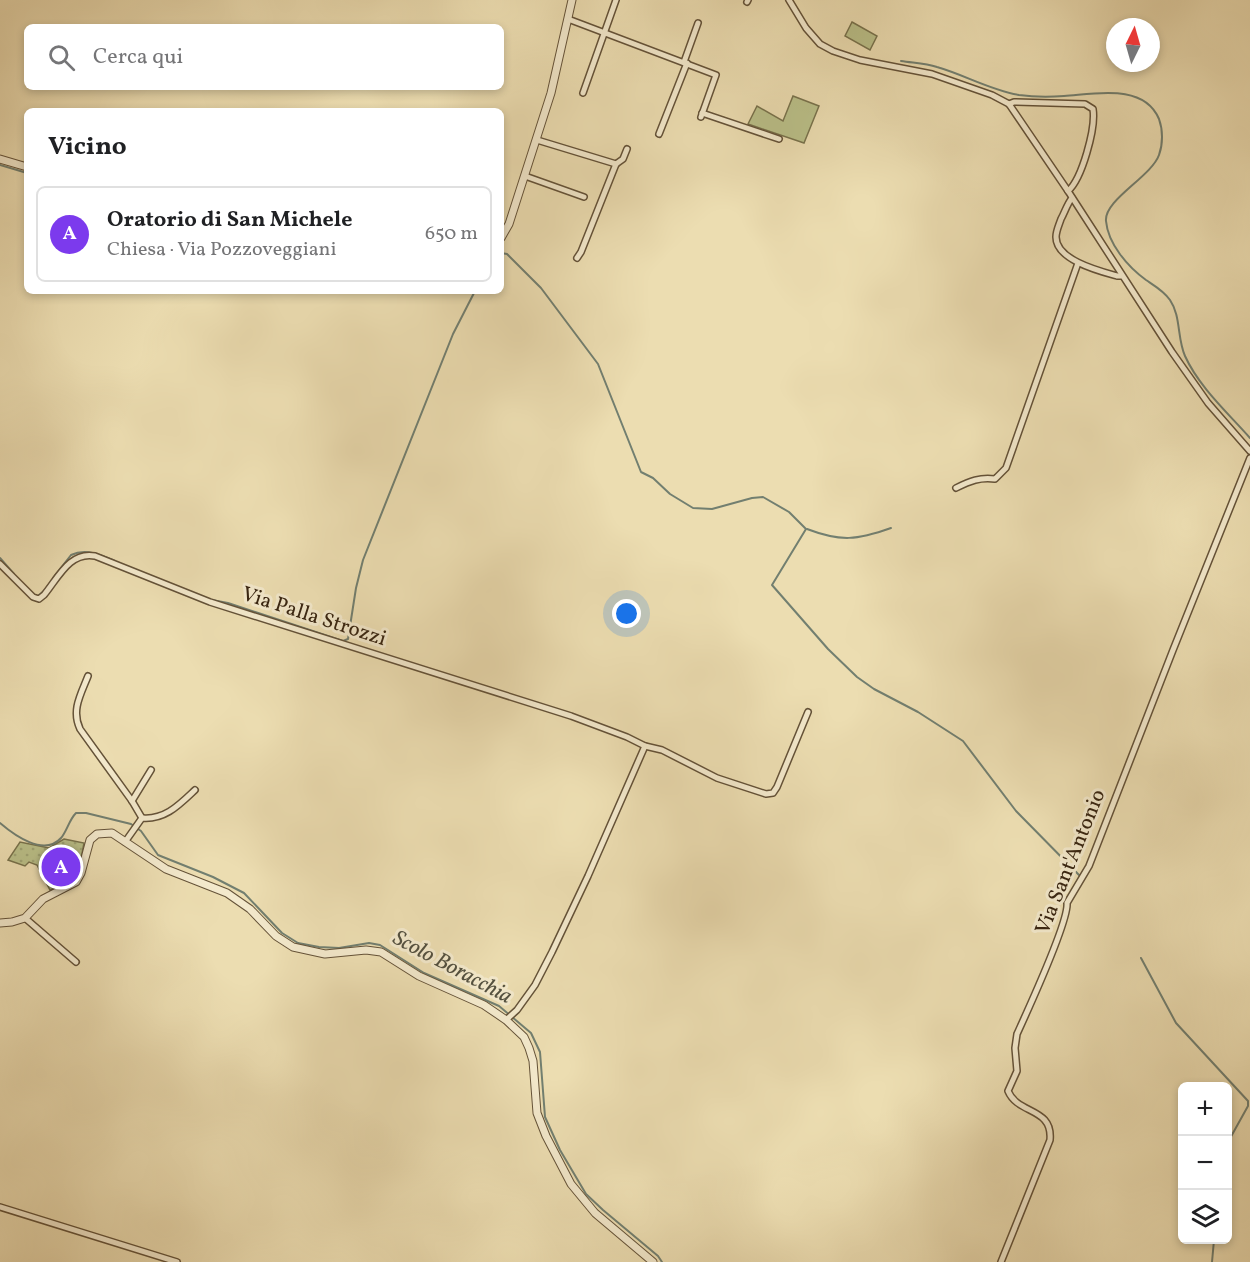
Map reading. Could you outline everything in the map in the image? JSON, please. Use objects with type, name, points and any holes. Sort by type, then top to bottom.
[{"type":"street","points":[[504,233],[537,140],[557,72],[572,0]]},
{"type":"street","points":[[583,93],[616,0]]},
{"type":"street","points":[[789,0],[806,28],[820,44],[833,51],[860,60],[932,74],[992,95],[1009,104],[1186,373],[1208,403],[1248,443],[1250,451]]},
{"type":"street","points":[[568,19],[716,75],[701,115],[779,139]]},
{"type":"street","points":[[659,134],[698,24]]},
{"type":"street","points":[[1009,104],[1014,102],[1085,104],[1094,109],[1086,153],[1074,184],[1068,191]]},
{"type":"street","points":[[537,140],[616,164]]},
{"type":"street","points":[[577,258],[616,164],[624,159],[627,148]]},
{"type":"street","points":[[0,159],[24,166]]},
{"type":"street","points":[[525,176],[584,197]]},
{"type":"street","points":[[1072,198],[1055,237],[1057,245],[1061,251],[1078,263],[1121,276]]},
{"type":"street","points":[[956,488],[973,479],[995,478],[1006,468],[1078,263]]},
{"type":"street","name":"Via Sant'Antonio","points":[[1001,1262],[1050,1140],[1051,1129],[1046,1119],[1011,1099],[1008,1091],[1017,1071],[1015,1048],[1017,1034],[1057,939],[1067,903],[1089,866],[1250,458]]},
{"type":"street","name":"Via Palla Strozzi","points":[[0,564],[33,597],[39,599],[44,596],[74,558],[83,555],[95,556],[210,602],[571,716],[645,746],[662,750],[717,778],[760,793],[770,794],[777,787],[808,712]]},
{"type":"street","points":[[88,676],[77,703],[76,720],[80,729],[132,801],[140,821]]},
{"type":"street","points":[[508,1018],[535,986],[567,923],[645,746]]},
{"type":"street","points":[[132,801],[152,770]]},
{"type":"street","points":[[127,840],[140,821],[162,817],[195,790]]},
{"type":"street","points":[[0,923],[25,918],[43,899],[76,882],[81,873],[90,840],[97,834],[112,833],[127,840],[166,869],[214,887],[240,902],[276,936],[293,947],[325,954],[366,950],[381,952],[419,976],[484,1005],[508,1018],[524,1037],[533,1061],[537,1113],[546,1136],[571,1184],[595,1213],[653,1262]]},
{"type":"street","points":[[25,918],[76,962]]},
{"type":"street","points":[[0,1207],[177,1262]]},
{"type":"green space","points":[[852,22],[877,36],[870,50],[845,36]]},
{"type":"green space","points":[[793,96],[819,106],[804,143],[748,124],[757,106],[783,121]]},
{"type":"green space","points":[[64,839],[84,843],[79,868],[67,882],[50,890],[37,865],[29,862],[25,866],[8,860],[20,842],[49,848]]},
{"type":"waterway","points":[[901,61],[947,70],[998,90],[1019,95],[1047,97],[1118,93],[1131,95],[1152,108],[1159,119],[1161,128],[1162,142],[1159,155],[1147,172],[1112,205],[1107,213],[1108,230],[1126,262],[1170,300],[1176,313],[1185,356],[1191,367],[1214,399],[1250,438]]},
{"type":"waterway","points":[[0,165],[24,172]]},
{"type":"waterway","points":[[504,254],[541,288],[598,364],[641,472],[653,478],[670,494],[693,508],[712,509],[763,497],[789,512],[806,529],[772,585],[828,649],[857,677],[963,741],[1016,811],[1080,876]]},
{"type":"waterway","points":[[212,600],[228,603],[343,641],[348,639],[363,560],[453,334],[473,294]]},
{"type":"waterway","points":[[807,529],[830,536],[849,538],[891,528]]},
{"type":"waterway","points":[[53,578],[71,555],[77,553],[93,553],[115,561]]},
{"type":"waterway","points":[[0,558],[14,574]]},
{"type":"waterway","points":[[34,596],[38,596],[45,590]]},
{"type":"waterway","name":"Scolo Boracchia","points":[[0,823],[21,838],[38,845],[54,843],[61,838],[76,813],[86,813],[131,824],[141,831],[158,855],[213,877],[244,893],[282,933],[298,943],[339,948],[369,943],[380,945],[424,973],[499,1006],[531,1033],[540,1052],[545,1117],[560,1150],[586,1194],[658,1256],[662,1262]]},
{"type":"waterway","points":[[1141,958],[1176,1023],[1248,1101],[1248,1106],[1231,1136]]},
{"type":"waterway","points":[[1212,1262],[1214,1244]]},
{"type":"place","name":"Oratorio di San Michele","points":[[61,867]]}]
